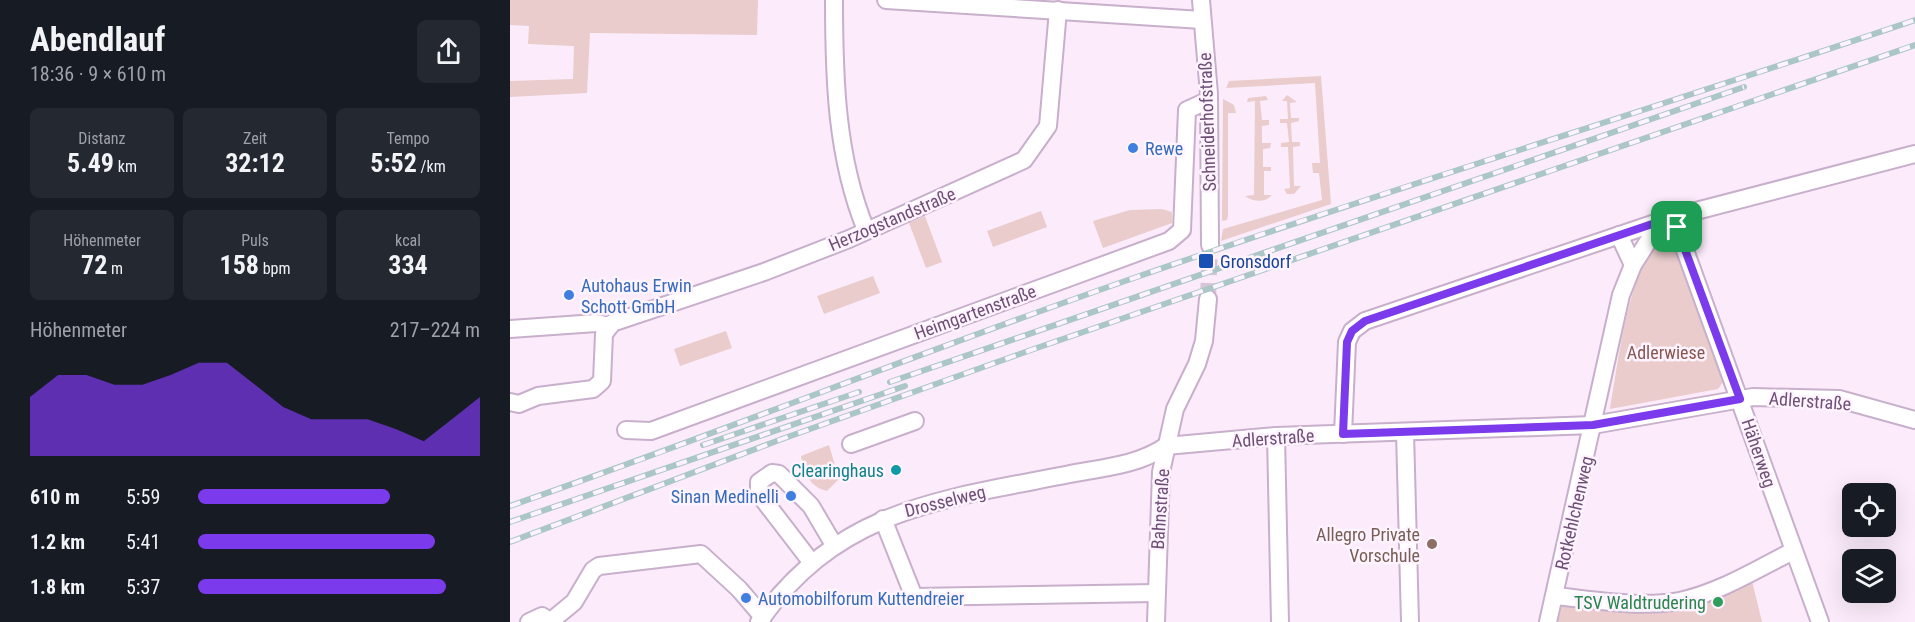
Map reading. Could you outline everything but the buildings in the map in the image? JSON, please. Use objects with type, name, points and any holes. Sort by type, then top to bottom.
[{"type":"street","points":[[834,0],[836,108],[846,158],[866,230]]},
{"type":"street","points":[[886,0],[1202,20]]},
{"type":"street","name":"Schneiderhofstraße","points":[[1201,0],[1209,100],[1210,245]]},
{"type":"street","name":"Herzogstandstraße","points":[[510,329],[596,323],[610,326],[764,272],[1013,167],[1032,151],[1048,126],[1058,10]]},
{"type":"street","name":"Heimgartenstraße","points":[[626,430],[651,430],[1169,241],[1182,230],[1187,110],[1209,100]]},
{"type":"street","points":[[1343,434],[1347,342],[1352,331],[1365,321],[1667,219],[1913,160]]},
{"type":"street","name":"Rotkehlchenweg","points":[[1548,622],[1621,295],[1633,264],[1667,219]]},
{"type":"street","name":"Häherweg","points":[[1667,219],[1740,399],[1820,622]]},
{"type":"street","points":[[1619,235],[1633,264]]},
{"type":"street","name":"Bahnstraße","points":[[1156,622],[1159,499],[1166,446],[1175,409],[1201,348],[1208,299]]},
{"type":"street","points":[[510,402],[519,404],[538,396],[593,389],[602,381],[604,373],[603,340],[610,326]]},
{"type":"street","name":"Adlerstraße","points":[[1166,446],[1276,436],[1593,425],[1740,399],[1795,397],[1839,399],[1915,420]]},
{"type":"street","points":[[851,444],[915,421]]},
{"type":"street","points":[[1405,432],[1410,622]]},
{"type":"street","points":[[1276,436],[1281,622]]},
{"type":"street","name":"Drosselweg","points":[[761,620],[777,597],[812,563],[834,545],[883,519],[909,508],[1153,456],[1166,446]]},
{"type":"street","points":[[812,563],[759,494],[759,482],[772,473],[779,474],[811,506],[834,545]]},
{"type":"street","points":[[883,519],[914,597],[1156,593]]},
{"type":"street","points":[[1555,596],[1633,603],[1679,601],[1714,590],[1793,551]]},
{"type":"street","points":[[529,622],[542,616],[551,622],[574,602],[593,570],[599,566],[701,554],[739,589],[761,620]]},
{"type":"green space","points":[[510,0],[758,0],[757,35],[590,33],[587,93],[510,97],[510,81],[573,79],[574,46],[528,44],[529,26],[510,25]]},
{"type":"green space","points":[[1321,76],[1331,204],[1221,241],[1223,229],[1322,200],[1319,173],[1313,173],[1312,163],[1320,163],[1315,83],[1226,88],[1229,81]]},
{"type":"green space","points":[[1287,95],[1297,102],[1290,103],[1291,118],[1299,118],[1299,121],[1291,123],[1292,142],[1300,142],[1300,146],[1293,147],[1294,186],[1301,186],[1294,194],[1287,194],[1284,189],[1290,188],[1288,147],[1281,147],[1281,143],[1289,142],[1287,123],[1280,123],[1280,119],[1288,119],[1287,101],[1282,101]]},
{"type":"green space","points":[[1266,96],[1268,100],[1260,101],[1262,120],[1269,120],[1269,125],[1262,126],[1262,143],[1271,143],[1270,148],[1263,149],[1263,167],[1271,167],[1271,171],[1264,171],[1264,195],[1272,195],[1259,201],[1245,196],[1254,195],[1255,101],[1247,102],[1248,98]]},
{"type":"green space","points":[[1223,99],[1234,105],[1236,113],[1228,113],[1228,216],[1227,220],[1222,221]]},
{"type":"green space","points":[[1162,209],[1172,212],[1172,223],[1103,248],[1093,221],[1130,210]]},
{"type":"green space","points":[[1041,211],[1047,227],[993,247],[987,231]]},
{"type":"green space","points":[[925,216],[942,262],[926,268],[909,223]]},
{"type":"green space","name":"Adlerwiese","points":[[1668,235],[1677,249],[1723,382],[1718,389],[1610,409],[1621,341],[1635,286],[1644,263],[1655,245]]},
{"type":"green space","points":[[873,276],[880,293],[824,314],[817,296]]},
{"type":"green space","points":[[726,331],[732,348],[680,366],[674,349]]},
{"type":"green space","points":[[829,445],[839,479],[827,491],[816,486],[808,478],[801,456]]},
{"type":"green space","name":"TSV Waldtrudering","points":[[1752,581],[1762,622],[1558,622],[1562,606],[1635,610]]},
{"type":"tunnel","points":[[1208,299],[1210,245]]},
{"type":"railway","points":[[510,506],[1128,280],[1915,20]]},
{"type":"railway","points":[[510,542],[782,439],[1031,350],[1915,45]]},
{"type":"railway","points":[[890,382],[1744,87]]},
{"type":"railway","points":[[510,522],[905,386]]},
{"type":"railway","points":[[703,445],[859,392]]},
{"type":"place","name":"Rewe","points":[[1133,148]]},
{"type":"place","name":"Gronsdorf","points":[[1206,261]]},
{"type":"place","name":"Autohaus Erwin Schott GmbH","points":[[569,295]]},
{"type":"place","name":"Clearinghaus","points":[[896,470]]},
{"type":"place","name":"Sinan Medinelli","points":[[791,496]]},
{"type":"place","name":"Allegro Private Vorschule","points":[[1432,544]]},
{"type":"place","name":"Automobilforum Kuttendreier","points":[[746,598]]},
{"type":"place","name":"TSV Waldtrudering","points":[[1718,602]]},
{"type":"route","points":[[1673,217],[1677,227],[1740,399],[1593,425],[1343,434],[1347,342],[1352,331],[1365,321],[1673,217]]}]
